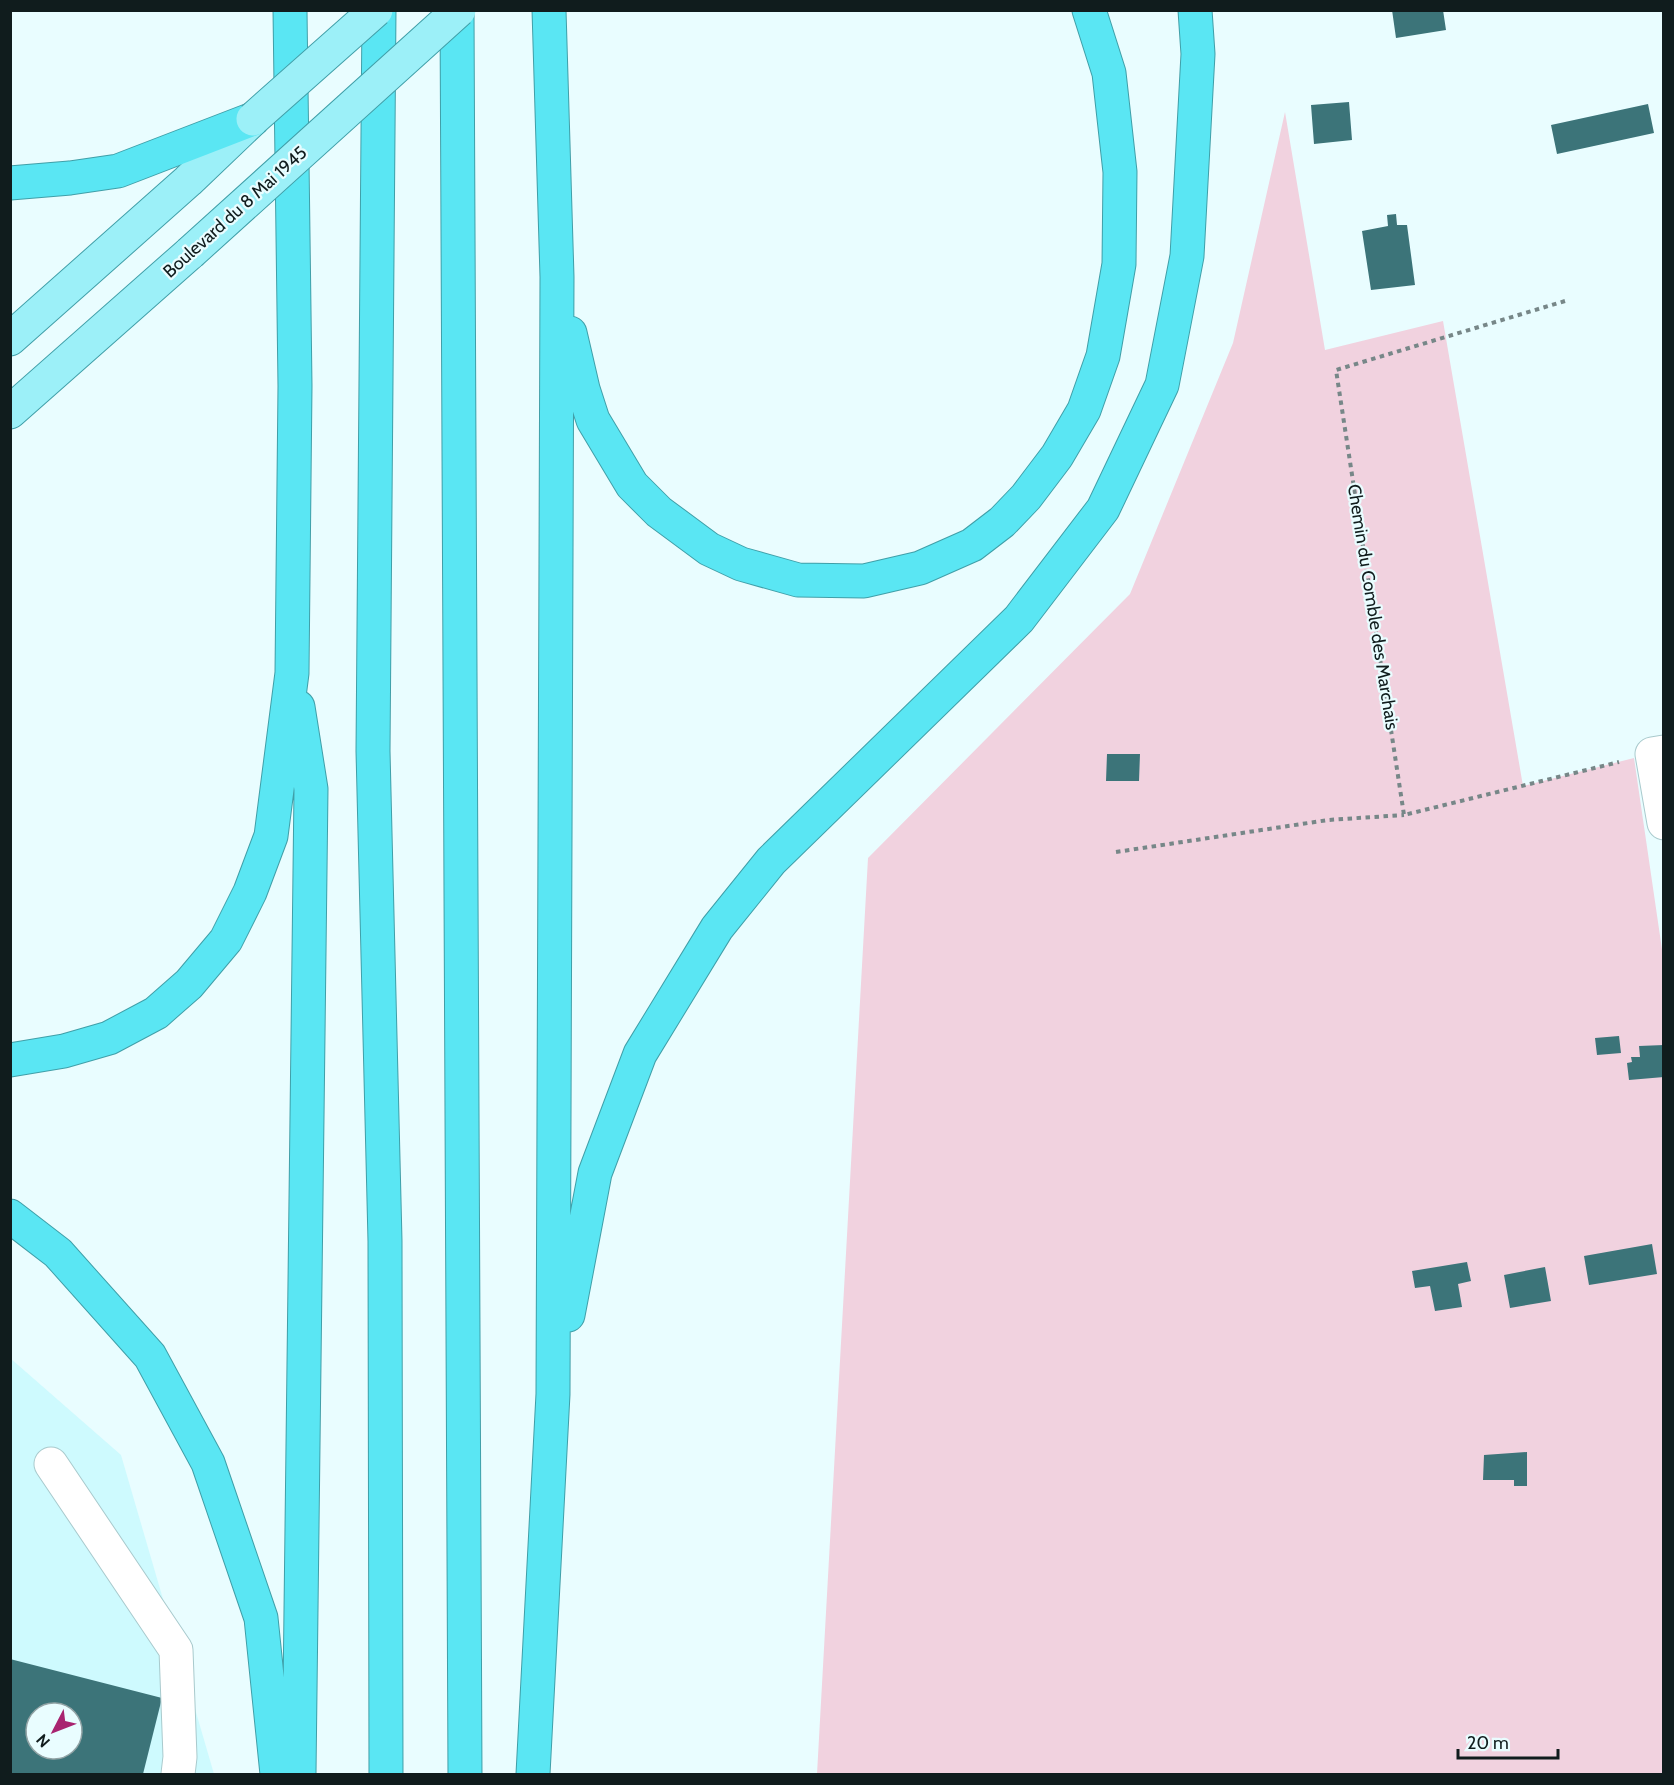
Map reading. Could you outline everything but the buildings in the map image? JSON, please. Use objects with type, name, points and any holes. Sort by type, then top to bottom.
[{"type":"highway","points":[[10,1060],[64,1052],[109,1038],[156,1013],[189,984],[226,940],[250,892],[271,836],[292,673],[295,386],[290,10]]},
{"type":"highway","points":[[378,10],[373,751],[385,1241],[386,1774]]},
{"type":"highway","points":[[458,10],[465,1774]]},
{"type":"highway","points":[[533,1774],[553,1394],[557,277],[549,10]]},
{"type":"highway","points":[[557,277],[583,388],[593,420],[632,484],[659,512],[709,549],[741,564],[798,580],[864,581],[920,568],[972,545],[1002,522],[1026,497],[1057,456],[1083,410],[1103,356],[1119,264],[1120,172],[1109,73],[1089,10]]},
{"type":"highway","points":[[553,1394],[596,1173],[640,1054],[717,928],[771,861],[1019,619],[1103,508],[1162,385],[1187,256],[1198,54],[1195,10]]},
{"type":"highway","points":[[10,183],[118,171],[253,119]]},
{"type":"highway","points":[[292,673],[311,789],[299,1774]]},
{"type":"highway","points":[[10,1216],[58,1254],[150,1356],[208,1462],[261,1618],[277,1774]]},
{"type":"main road","points":[[10,339],[188,181],[253,119],[378,10]]},
{"type":"main road","name":"Boulevard du 8 Mai 1945","points":[[10,412],[190,253],[458,10]]},
{"type":"street","points":[[1658,753],[1664,823]]},
{"type":"street","points":[[51,1464],[176,1650],[180,1757],[177,1774]]},
{"type":"path","name":"Chemin du Comble des Marchais","points":[[1404,815],[1336,370],[1565,301]]},
{"type":"path","points":[[1116,852],[1328,820],[1404,815],[1658,753]]},
{"type":"shaded area","points":[[1285,112],[1325,350],[1443,321],[1523,786],[1634,758],[1664,963],[1663,1774],[817,1774],[868,858],[1130,594],[1233,343]]},
{"type":"shaded area","points":[[10,1358],[121,1455],[214,1774],[11,1774]]}]
